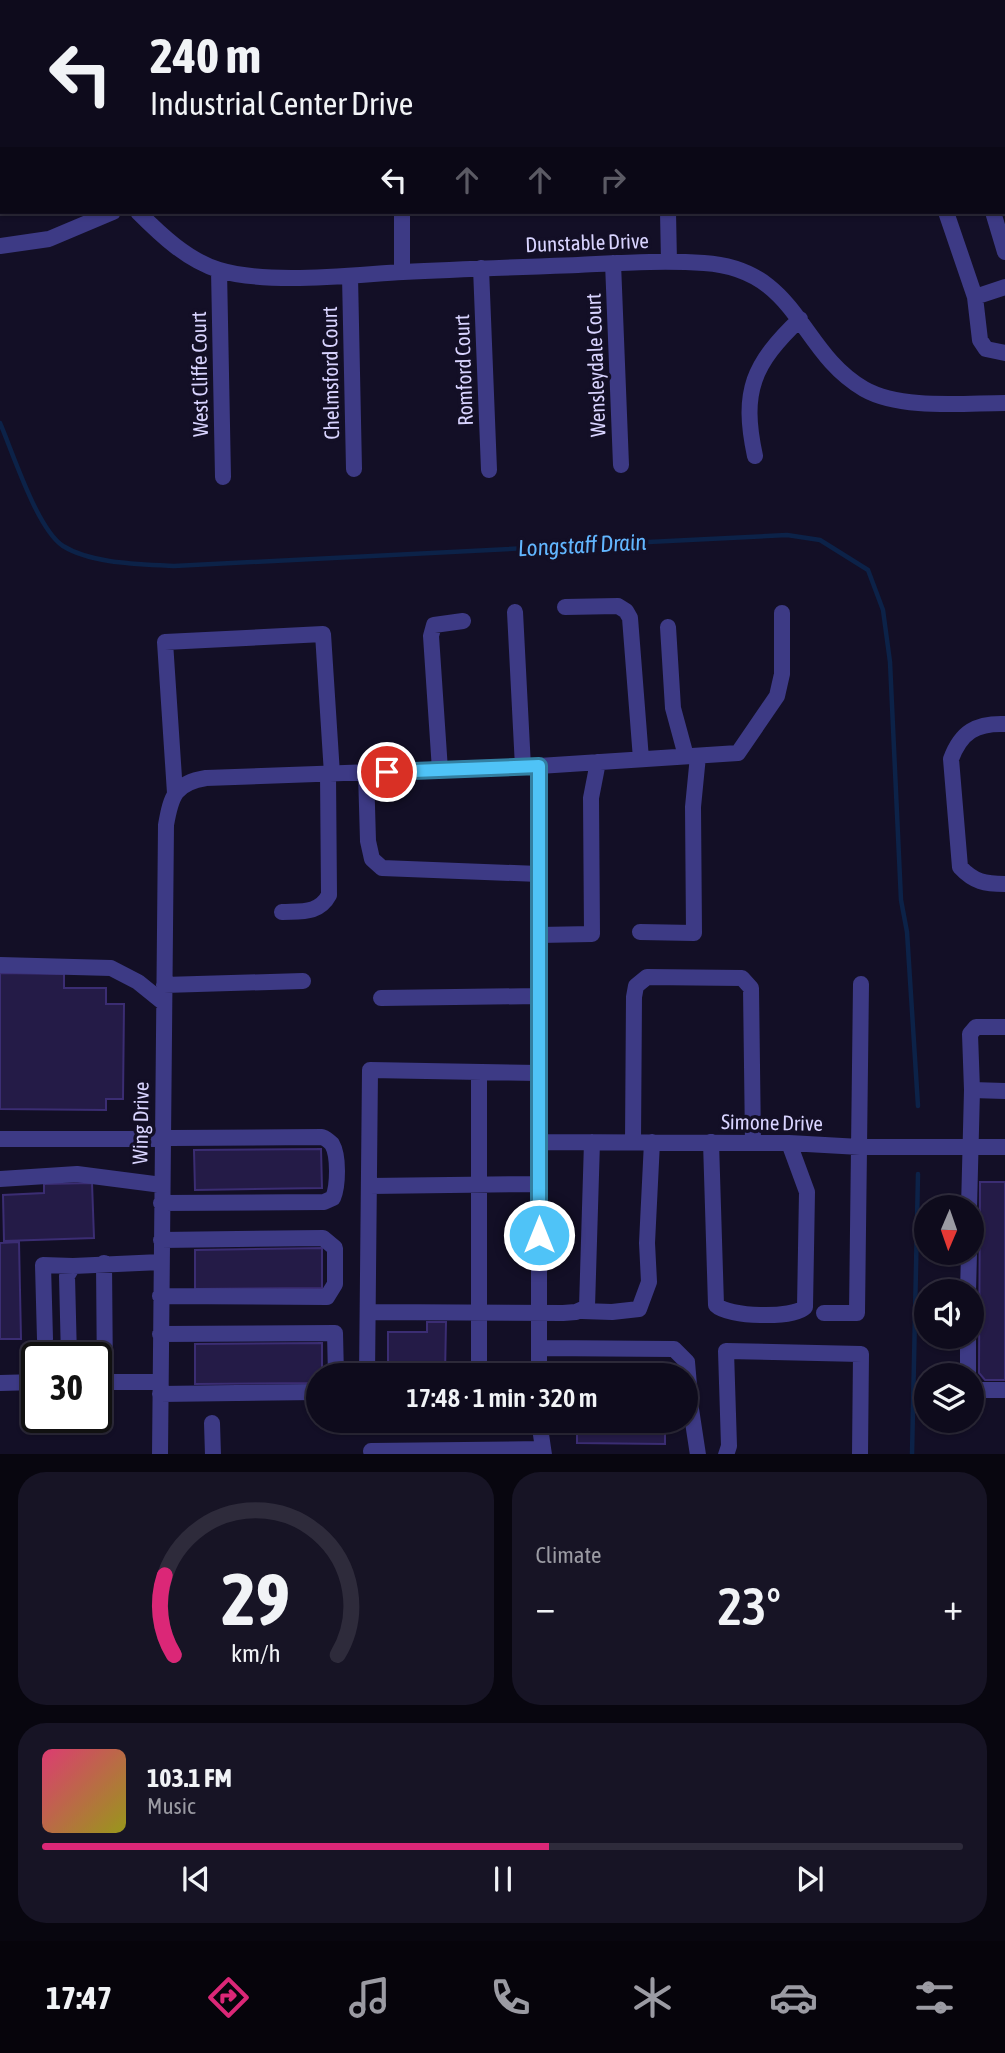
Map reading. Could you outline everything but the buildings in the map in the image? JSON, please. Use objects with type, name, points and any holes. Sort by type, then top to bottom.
[{"type":"street","points":[[0,246],[49,239],[108,214]]},
{"type":"street","name":"Dunstable Drive","points":[[140,214],[175,246],[219,270],[279,276],[349,276],[481,268],[706,262],[740,270],[769,286],[800,319],[833,365],[867,391],[887,398],[922,402],[1005,403]]},
{"type":"street","points":[[402,214],[402,272]]},
{"type":"street","points":[[668,214],[669,262]]},
{"type":"street","points":[[947,214],[975,296],[980,340],[986,349],[1005,353]]},
{"type":"street","points":[[994,214],[1005,252]]},
{"type":"street","name":"Wensleydale Court","points":[[613,263],[621,465]]},
{"type":"street","name":"Romford Court","points":[[481,268],[489,470]]},
{"type":"street","name":"West Cliffe Court","points":[[219,270],[223,477]]},
{"type":"street","name":"Chelmsford Court","points":[[349,276],[354,469]]},
{"type":"street","points":[[975,296],[1005,288]]},
{"type":"street","points":[[755,456],[750,425],[752,392],[757,372],[775,343],[800,319]]},
{"type":"street","points":[[565,607],[618,606],[626,611],[630,618],[641,760]]},
{"type":"street","points":[[514,612],[531,766],[539,874],[539,1363]]},
{"type":"street","points":[[175,793],[191,781],[206,778],[531,766],[738,753],[777,696],[782,674],[782,614]]},
{"type":"street","points":[[440,770],[431,636],[434,625],[463,621]]},
{"type":"street","points":[[640,932],[694,933],[692,756],[673,708],[668,627]]},
{"type":"street","name":"Wing Drive","points":[[160,1454],[166,825],[175,793],[165,642],[323,634],[330,774]]},
{"type":"street","points":[[1005,723],[971,730],[957,742],[951,759],[960,867],[970,877],[984,884],[1005,884]]},
{"type":"street","points":[[539,935],[592,934],[591,798],[598,762]]},
{"type":"street","points":[[366,772],[368,841],[372,859],[382,868],[539,874]]},
{"type":"street","points":[[282,912],[319,908],[328,895],[330,774]]},
{"type":"street","points":[[0,965],[111,968],[138,982],[164,1003]]},
{"type":"street","points":[[633,1142],[634,997],[636,986],[647,977],[742,978],[751,988],[752,1143]]},
{"type":"street","points":[[164,985],[303,981]]},
{"type":"street","points":[[824,1313],[858,1313],[860,984]]},
{"type":"street","points":[[381,998],[539,996]]},
{"type":"street","points":[[969,1195],[972,1090],[970,1034],[976,1027],[1005,1027]]},
{"type":"street","points":[[367,1363],[370,1070],[539,1073]]},
{"type":"street","points":[[479,1072],[479,1363]]},
{"type":"street","points":[[972,1090],[1005,1091]]},
{"type":"street","points":[[0,1139],[322,1136],[331,1143],[335,1157],[336,1191],[333,1198],[324,1202],[161,1203]]},
{"type":"street","name":"Simone Drive","points":[[538,1142],[1005,1147]]},
{"type":"street","points":[[582,1311],[589,1302],[592,1142]]},
{"type":"street","points":[[368,1312],[612,1312],[639,1309],[649,1282],[647,1243],[652,1142]]},
{"type":"street","points":[[711,1142],[716,1305],[733,1313],[786,1314],[797,1313],[805,1307],[807,1212],[807,1192],[789,1143]]},
{"type":"street","points":[[0,1179],[78,1174],[162,1185]]},
{"type":"street","points":[[369,1186],[538,1184]]},
{"type":"street","points":[[160,1296],[327,1297],[335,1284],[335,1248],[323,1238],[161,1240]]},
{"type":"street","points":[[45,1339],[44,1265],[161,1262]]},
{"type":"street","points":[[102,1342],[104,1263]]},
{"type":"street","points":[[69,1342],[67,1276],[73,1266]]},
{"type":"street","points":[[160,1334],[335,1333],[336,1363]]},
{"type":"street","points":[[539,1348],[674,1349],[687,1362],[698,1454]]},
{"type":"street","points":[[726,1454],[729,1446],[726,1351],[861,1354],[860,1454]]},
{"type":"street","points":[[0,1383],[21,1382]]},
{"type":"street","points":[[112,1383],[160,1388],[306,1392]]},
{"type":"street","points":[[984,1390],[1005,1390]]},
{"type":"street","points":[[212,1423],[213,1454]]},
{"type":"street","points":[[371,1451],[543,1452],[541,1433]]},
{"type":"waterway","name":"Longstaff Drain","points":[[0,423],[35,508],[53,537],[75,552],[102,560],[174,566],[787,535],[820,540],[868,570],[883,610],[890,662],[901,900],[907,932],[918,1106]]},
{"type":"waterway","points":[[912,1454],[918,1174]]},
{"type":"route","points":[[387,772],[539,766],[539,1235]]}]
